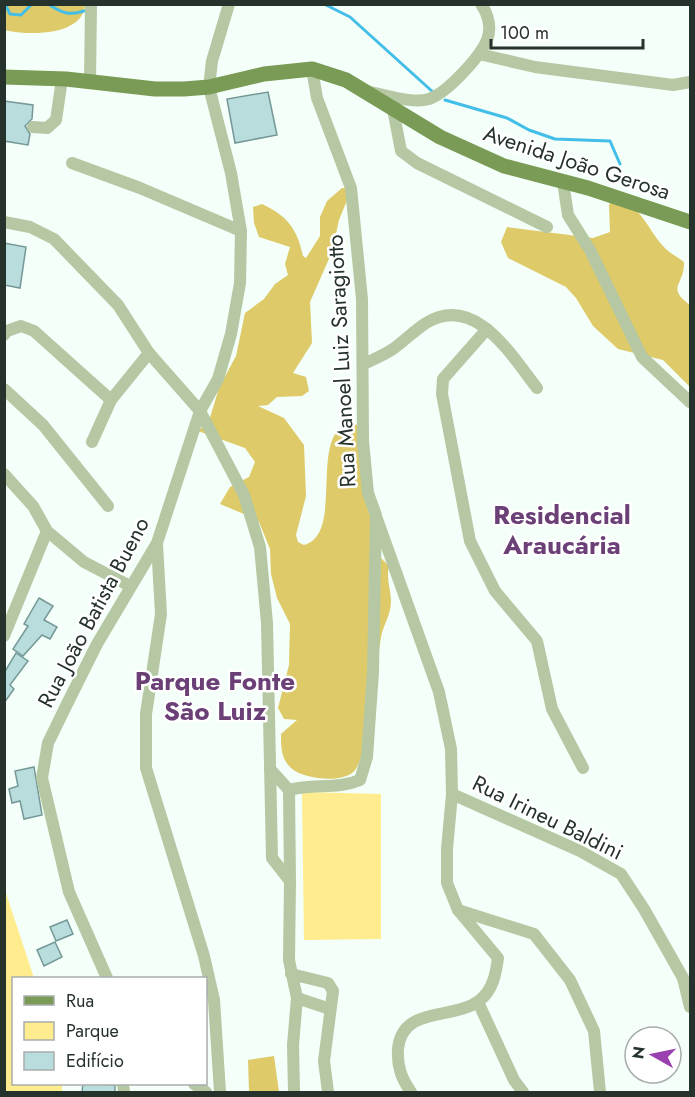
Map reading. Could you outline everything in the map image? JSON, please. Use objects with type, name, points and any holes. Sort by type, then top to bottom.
[{"type":"main road","name":"Avenida João Gerosa","points":[[4,77],[90,81],[154,89],[209,87],[264,74],[312,69],[346,80],[464,150],[504,166],[690,222]]},
{"type":"street","points":[[90,81],[91,4]]},
{"type":"street","points":[[209,87],[212,61],[230,4]]},
{"type":"street","points":[[365,91],[427,100],[448,87],[479,54],[488,38],[489,22],[481,4]]},
{"type":"street","points":[[479,54],[535,67],[673,85],[690,82]]},
{"type":"street","name":"Rua Manoel Luiz Saragiotto","points":[[289,790],[312,785],[351,784],[360,780],[367,758],[372,672],[376,515],[369,493],[363,441],[362,299],[351,188],[317,98],[312,69]]},
{"type":"street","points":[[33,127],[47,128],[56,120],[62,79]]},
{"type":"street","name":"Rua João Batista Bueno","points":[[107,977],[69,892],[42,778],[48,743],[97,644],[157,543],[200,411],[218,379],[231,334],[240,283],[241,231],[231,173],[209,87]]},
{"type":"street","points":[[393,109],[401,152],[417,163],[547,227]]},
{"type":"street","points":[[72,163],[140,188],[241,231]]},
{"type":"street","points":[[563,182],[568,215],[590,250],[642,357],[690,402]]},
{"type":"street","points":[[4,222],[30,227],[54,239],[118,305],[149,353],[200,411],[232,468],[260,547],[267,623],[272,858],[291,880]]},
{"type":"street","points":[[364,364],[392,350],[427,322],[443,317],[475,320],[487,329],[537,388]]},
{"type":"street","points":[[4,335],[7,331],[21,326],[34,331],[111,400]]},
{"type":"street","points":[[487,329],[443,379],[442,394],[470,541],[495,591],[537,641],[552,709],[583,768]]},
{"type":"street","points":[[92,442],[111,400],[149,353]]},
{"type":"street","points":[[4,390],[43,425],[108,506]]},
{"type":"street","points":[[4,474],[33,506],[47,531],[84,562],[130,586]]},
{"type":"street","points":[[376,515],[439,692],[451,749],[452,794],[447,849],[447,883],[458,910],[498,958],[494,980],[478,1002],[452,1014],[416,1019],[406,1028],[399,1044],[397,1061],[402,1080],[411,1092]]},
{"type":"street","points":[[4,636],[47,531]]},
{"type":"street","points":[[157,543],[161,614],[146,714],[146,768],[211,989],[220,1092]]},
{"type":"street","points":[[270,769],[289,790],[291,974],[297,998],[293,1045],[294,1092]]},
{"type":"street","name":"Rua Irineu Baldini","points":[[452,794],[580,851],[621,874],[644,909],[683,978],[690,1007]]},
{"type":"street","points":[[458,910],[534,934],[570,980],[594,1031],[600,1092]]},
{"type":"street","points":[[291,974],[332,986],[324,1061],[328,1092]]},
{"type":"street","points":[[297,998],[330,1009]]},
{"type":"street","points":[[478,1002],[514,1080],[523,1092]]},
{"type":"green space","points":[[302,792],[381,794],[381,939],[304,940]]},
{"type":"green space","points":[[4,887],[34,977],[12,977],[12,1085],[62,1085],[62,1092],[5,1092]]},
{"type":"shaded area","points":[[5,5],[85,5],[82,15],[75,23],[65,28],[26,33],[5,30]]},
{"type":"shaded area","points":[[342,188],[346,188],[348,198],[339,220],[332,252],[310,302],[312,343],[293,373],[306,377],[309,391],[302,396],[277,397],[268,405],[258,406],[284,418],[304,445],[306,496],[296,535],[298,542],[304,545],[317,536],[323,521],[328,457],[333,439],[342,428],[358,425],[379,556],[389,566],[391,606],[381,637],[372,720],[368,736],[357,767],[352,773],[326,779],[297,772],[283,757],[281,734],[297,720],[284,719],[278,708],[289,665],[290,624],[277,598],[271,574],[270,549],[259,522],[253,515],[244,514],[220,504],[230,487],[249,477],[255,462],[245,448],[198,431],[209,421],[219,388],[236,356],[245,313],[264,299],[275,284],[288,275],[285,264],[290,247],[259,237],[254,223],[253,207],[262,204],[284,218],[294,230],[303,256],[306,258],[320,236],[320,217],[327,201]]},
{"type":"shaded area","points":[[612,200],[622,201],[637,211],[664,247],[684,262],[684,270],[677,290],[690,305],[690,387],[663,360],[618,349],[593,326],[576,298],[566,287],[508,258],[501,242],[507,227],[593,238],[610,232],[609,205]]},
{"type":"shaded area","points":[[274,1056],[279,1092],[249,1092],[248,1060]]},
{"type":"building","points":[[268,92],[277,135],[235,143],[227,99]]},
{"type":"building","points":[[4,101],[33,105],[32,119],[25,126],[30,134],[28,145],[4,141]]},
{"type":"building","points":[[4,243],[26,247],[20,288],[4,285]]},
{"type":"building","points":[[39,598],[53,606],[44,620],[57,627],[50,639],[42,635],[23,656],[13,649],[28,626],[24,624]]},
{"type":"building","points":[[16,653],[28,661],[10,685],[14,689],[4,703],[4,673]]},
{"type":"building","points":[[34,767],[42,815],[24,819],[20,801],[12,803],[9,789],[18,786],[15,771]]},
{"type":"building","points":[[67,920],[73,934],[56,941],[50,927]]},
{"type":"building","points":[[55,942],[62,957],[44,966],[37,950]]},
{"type":"building","points":[[83,1085],[115,1085],[115,1092],[82,1092]]},
{"type":"waterway","points":[[5,4],[10,14],[21,15],[32,4]]},
{"type":"waterway","points":[[48,4],[66,13],[84,11]]},
{"type":"waterway","points":[[324,4],[350,17],[434,93]]},
{"type":"waterway","points":[[445,100],[507,118],[529,130],[555,139],[610,141],[620,164]]},
{"type":"district","name":"Residencial Araucária","points":[[562,530]]},
{"type":"district","name":"Parque Fonte São Luiz","points":[[215,696]]}]
